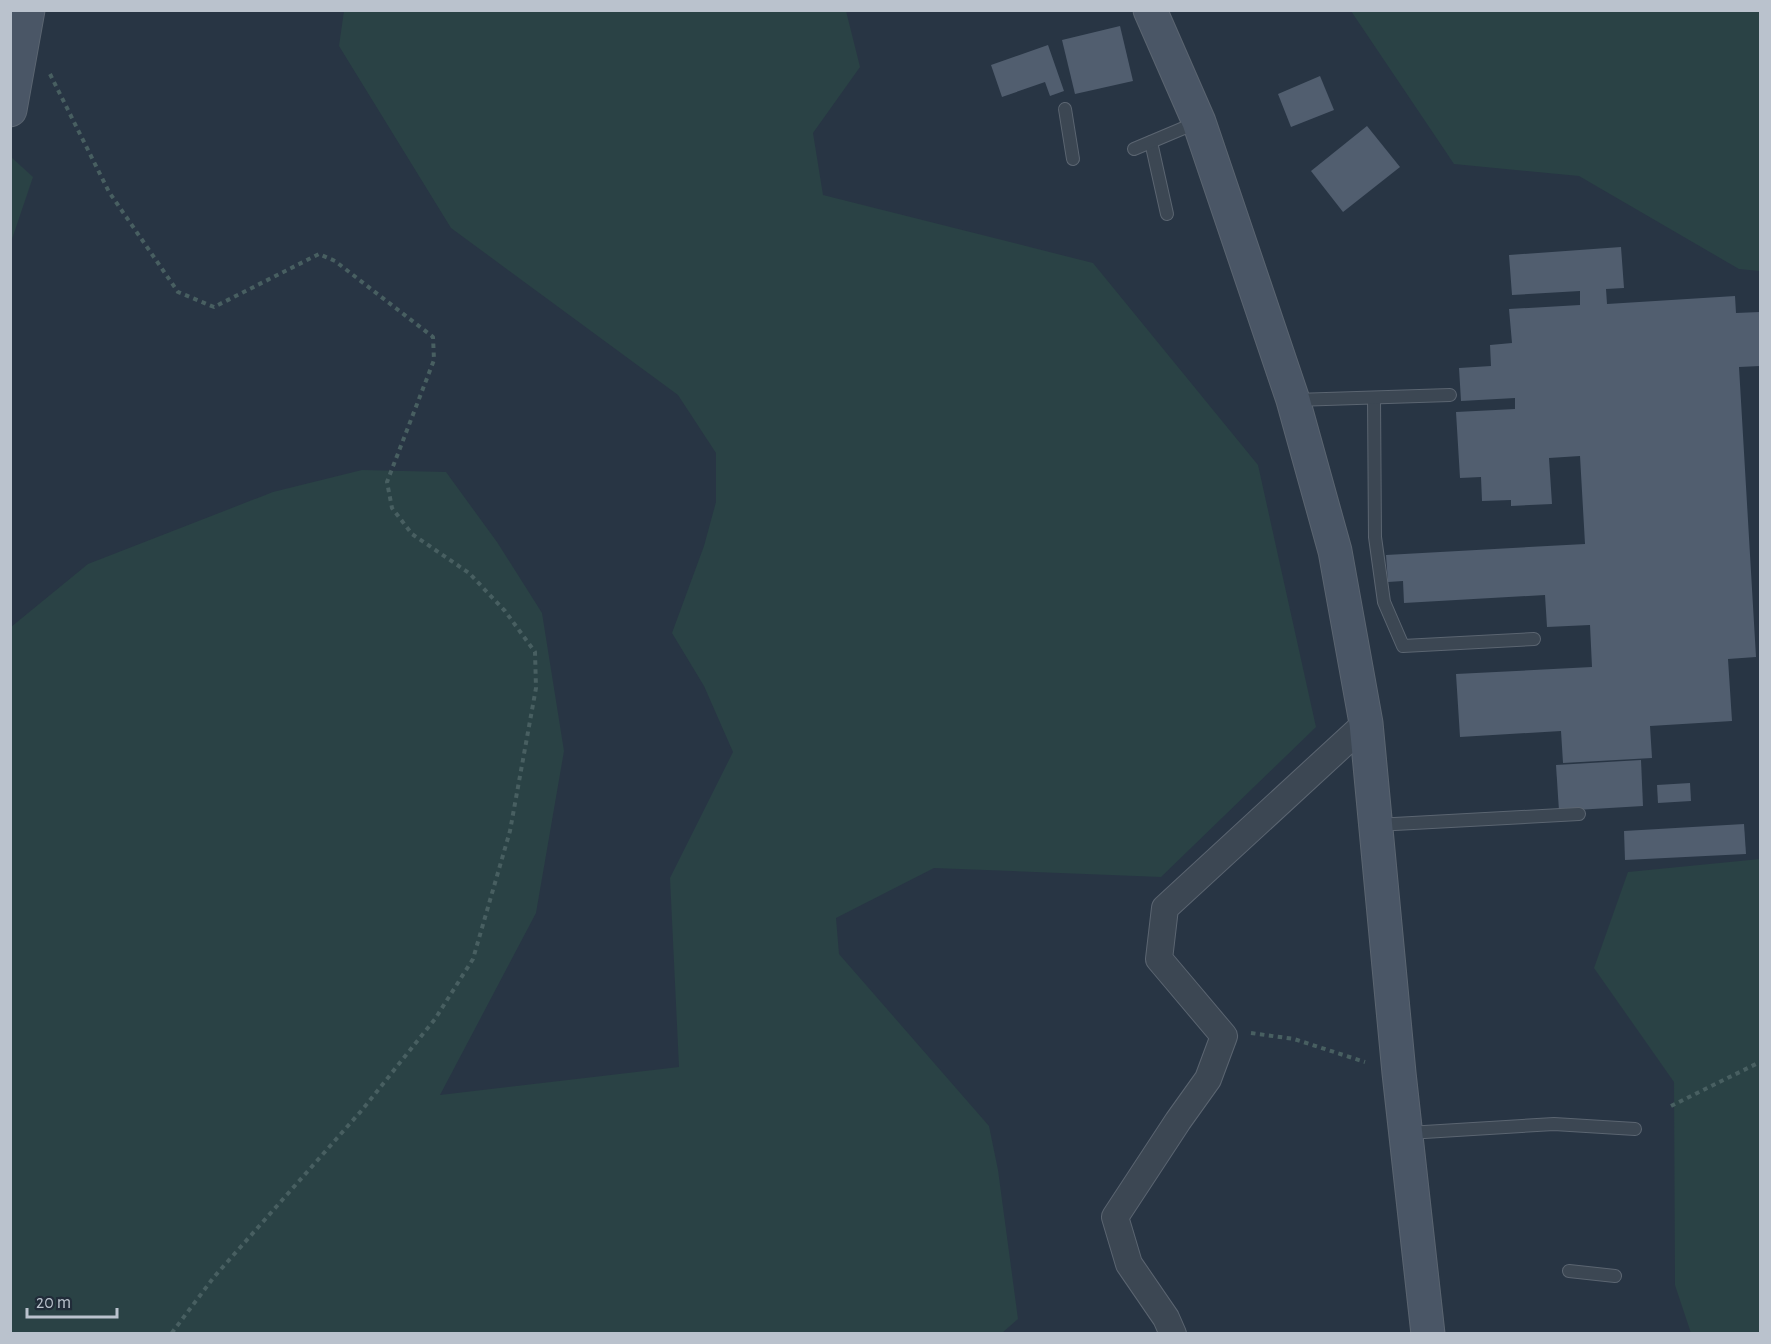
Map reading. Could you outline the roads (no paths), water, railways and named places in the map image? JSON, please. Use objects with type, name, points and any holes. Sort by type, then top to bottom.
[{"type":"street","points":[[1150,10],[1199,122],[1293,400],[1335,551],[1366,723],[1399,1073],[1428,1334]]},
{"type":"street","points":[[10,110],[27,18]]},
{"type":"street","points":[[1173,1334],[1166,1318],[1129,1264],[1115,1217],[1208,1079],[1224,1036],[1159,959],[1165,908],[1366,723]]},
{"type":"lane","points":[[1065,109],[1073,159]]},
{"type":"lane","points":[[1134,149],[1199,122]]},
{"type":"lane","points":[[1151,142],[1167,214]]},
{"type":"lane","points":[[1293,400],[1450,395]]},
{"type":"lane","points":[[1374,398],[1375,537],[1384,602],[1403,646],[1534,639]]},
{"type":"lane","points":[[1375,825],[1579,813]]},
{"type":"lane","points":[[1406,1134],[1554,1124],[1635,1129]]},
{"type":"lane","points":[[1569,1270],[1615,1276]]}]
